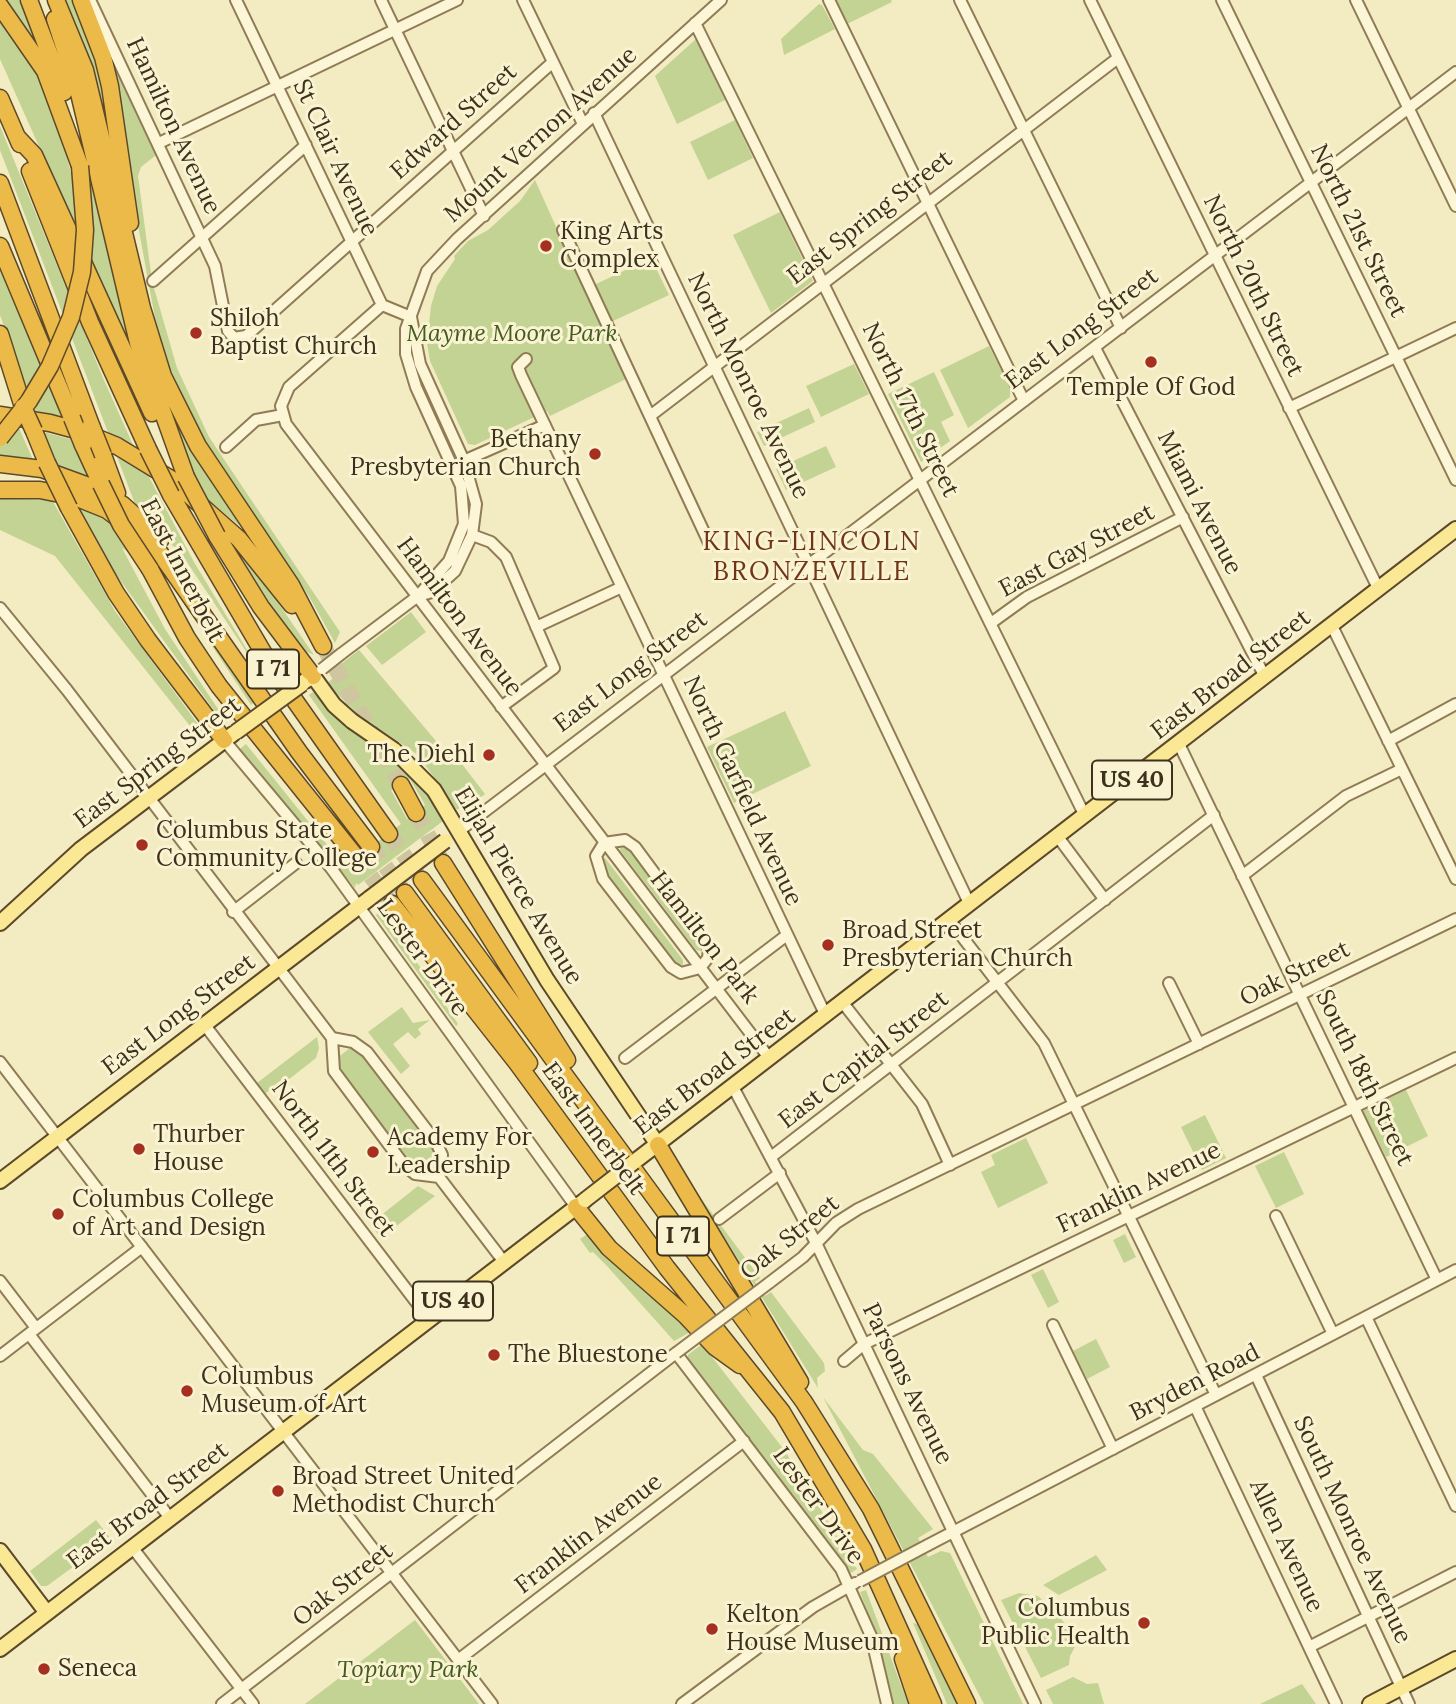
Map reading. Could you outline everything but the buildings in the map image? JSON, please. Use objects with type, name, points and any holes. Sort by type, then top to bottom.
[{"type":"highway","points":[[0,438],[43,378],[71,317],[82,272],[85,230],[80,166],[68,104],[29,0]]},
{"type":"highway","points":[[48,0],[78,89],[138,343],[176,484]]},
{"type":"highway","points":[[0,415],[50,423],[83,432],[117,446],[176,484],[239,539],[323,646],[290,585],[181,415],[163,376],[142,308],[85,70],[56,0]]},
{"type":"highway","points":[[81,0],[103,57],[110,86],[142,308]]},
{"type":"highway","points":[[0,6],[45,71],[80,166]]},
{"type":"highway","name":"I 71","points":[[0,98],[90,323],[149,449],[176,484],[274,671],[389,834]]},
{"type":"highway","points":[[17,137],[34,155],[134,376],[176,484],[217,536],[261,607],[312,676]]},
{"type":"highway","name":"East Innerbelt","points":[[0,183],[91,425],[150,569],[187,638],[219,686],[356,857]]},
{"type":"highway","points":[[0,246],[101,484],[121,525],[150,569]]},
{"type":"highway","points":[[0,334],[23,407]]},
{"type":"highway","points":[[0,359],[69,508],[116,593],[141,631],[230,736]]},
{"type":"highway","points":[[0,464],[42,469],[120,499],[178,560],[223,630],[249,680]]},
{"type":"highway","points":[[0,491],[40,490],[75,497],[107,510],[132,527],[169,562],[249,680],[371,847]]},
{"type":"highway","points":[[401,785],[416,813]]},
{"type":"highway","points":[[443,863],[519,988],[577,1075],[608,1136]]},
{"type":"highway","name":"I 71","points":[[422,880],[797,1391],[833,1447],[897,1559],[967,1704]]},
{"type":"highway","name":"East Innerbelt","points":[[398,898],[667,1268],[782,1412],[863,1549],[900,1628]]},
{"type":"highway","points":[[654,1148],[787,1358],[833,1447]]},
{"type":"highway","points":[[581,1204],[609,1248],[687,1316],[715,1347],[754,1375]]},
{"type":"highway","points":[[900,1628],[903,1659],[918,1704]]},
{"type":"highway","name":"I 71","points":[[900,1628],[933,1704]]},
{"type":"main road","name":"East Broad Street","points":[[0,1648],[950,921],[1456,529]]},
{"type":"main road","name":"East Spring Street","points":[[0,923],[62,865],[148,797],[312,676]]},
{"type":"main road","name":"Elijah Pierce Avenue","points":[[312,676],[334,705],[394,750],[434,790],[547,980],[654,1148]]},
{"type":"main road","name":"East Long Street","points":[[0,1181],[459,831]]},
{"type":"main road","points":[[0,1551],[47,1613]]},
{"type":"main road","points":[[1370,1704],[1456,1660]]},
{"type":"street","name":"Hamilton Avenue","points":[[90,0],[215,266],[228,331],[234,338],[246,336]]},
{"type":"street","name":"St Clair Avenue","points":[[236,0],[382,305]]},
{"type":"street","points":[[381,0],[484,216]]},
{"type":"street","points":[[159,143],[457,0]]},
{"type":"street","points":[[523,0],[583,124]]},
{"type":"street","name":"Mount Vernon Avenue","points":[[459,463],[409,368],[405,340],[422,282],[433,264],[594,113],[721,0]]},
{"type":"street","points":[[829,0],[1024,401]]},
{"type":"street","points":[[960,0],[1121,328]]},
{"type":"street","name":"North 20th Street","points":[[1090,0],[1379,590]]},
{"type":"street","name":"North 21st Street","points":[[1222,0],[1456,481]]},
{"type":"street","points":[[1356,0],[1456,206]]},
{"type":"street","name":"North 17th Street","points":[[695,23],[1085,816]]},
{"type":"street","name":"East Spring Street","points":[[650,416],[1118,58]]},
{"type":"street","name":"Edward Street","points":[[246,336],[553,62]]},
{"type":"street","name":"East Long Street","points":[[459,831],[1456,72]]},
{"type":"street","name":"North Monroe Avenue","points":[[594,113],[970,905]]},
{"type":"street","points":[[153,281],[306,145]]},
{"type":"street","points":[[564,230],[710,545]]},
{"type":"street","points":[[226,447],[256,420],[283,415],[282,402],[292,383],[382,305],[411,317]]},
{"type":"street","points":[[1289,408],[1456,328]]},
{"type":"street","name":"Miami Avenue","points":[[1095,348],[1265,677]]},
{"type":"street","name":"North Garfield Avenue","points":[[526,359],[519,363],[519,370],[826,1016]]},
{"type":"street","name":"Hamilton Avenue","points":[[283,415],[288,428],[604,843]]},
{"type":"street","points":[[459,463],[545,425]]},
{"type":"street","points":[[418,596],[432,592],[449,579],[466,553],[472,535],[476,504],[459,463]]},
{"type":"street","points":[[418,596],[449,561],[462,532],[465,505],[459,463]]},
{"type":"street","name":"East Gay Street","points":[[991,623],[1027,597],[1183,517]]},
{"type":"street","points":[[472,535],[501,549],[554,668],[502,707]]},
{"type":"street","points":[[536,627],[622,587]]},
{"type":"street","name":"East Spring Street","points":[[312,676],[418,596]]},
{"type":"street","points":[[0,608],[332,1038],[334,1071],[404,1165],[415,1174],[439,1177]]},
{"type":"street","points":[[1332,626],[1456,879]]},
{"type":"street","points":[[1388,741],[1456,704]]},
{"type":"street","name":"Lester Drive","points":[[230,736],[364,902],[581,1204]]},
{"type":"street","name":"South 18th Street","points":[[1179,744],[1437,1280]]},
{"type":"street","points":[[1242,876],[1346,796],[1402,769]]},
{"type":"street","name":"East Capital Street","points":[[771,1157],[1214,815]]},
{"type":"street","points":[[1058,837],[1105,900]]},
{"type":"street","points":[[625,840],[635,846],[709,949],[708,958],[700,968],[681,973],[671,967],[603,879],[596,856],[604,843],[625,840]]},
{"type":"street","name":"Hamilton Park","points":[[604,843],[770,1059]]},
{"type":"street","points":[[233,912],[296,863]]},
{"type":"street","name":"Oak Street","points":[[222,1704],[769,1283],[835,1223],[858,1209],[1456,919]]},
{"type":"street","points":[[950,921],[1044,1044],[1216,1395]]},
{"type":"street","points":[[625,1058],[787,935]]},
{"type":"street","points":[[1169,983],[1199,1044]]},
{"type":"street","points":[[843,1003],[922,1104],[950,1165]]},
{"type":"street","name":"North 11th Street","points":[[204,1024],[429,1319]]},
{"type":"street","points":[[332,1038],[353,1042],[367,1052],[429,1132],[442,1154],[439,1177],[504,1262]]},
{"type":"street","name":"Franklin Avenue","points":[[844,1360],[864,1344],[1456,1058]]},
{"type":"street","points":[[0,1062],[492,1704]]},
{"type":"street","name":"Parsons Avenue","points":[[733,1087],[816,1243],[1035,1704]]},
{"type":"street","points":[[719,1219],[780,1172]]},
{"type":"street","points":[[1276,1216],[1333,1334]]},
{"type":"street","points":[[0,1356],[142,1247]]},
{"type":"street","name":"Bryden Road","points":[[682,1704],[787,1626],[855,1583],[1456,1270]]},
{"type":"street","points":[[0,1281],[33,1331],[170,1518]]},
{"type":"street","points":[[1366,1317],[1456,1506]]},
{"type":"street","points":[[1053,1325],[1113,1449]]},
{"type":"street","name":"Lester Drive","points":[[676,1353],[855,1583],[872,1636],[887,1704]]},
{"type":"street","name":"South Monroe Avenue","points":[[1256,1375],[1409,1704]]},
{"type":"street","name":"Allen Avenue","points":[[1195,1406],[1336,1704]]},
{"type":"street","name":"Franklin Avenue","points":[[458,1660],[744,1441]]},
{"type":"street","points":[[132,1547],[253,1704]]},
{"type":"street","points":[[1309,1647],[1456,1572]]},
{"type":"green space","points":[[3,0],[23,0],[49,64],[32,37]]},
{"type":"green space","points":[[62,0],[76,0],[98,60],[115,158]]},
{"type":"green space","points":[[836,0],[891,0],[892,2],[847,24]]},
{"type":"green space","points":[[819,4],[835,29],[784,55],[781,39]]},
{"type":"green space","points":[[91,7],[156,155],[141,167],[138,176],[152,281],[177,368],[209,437],[340,632],[335,643],[310,598],[204,438],[170,368],[155,318],[135,209]]},
{"type":"green space","points":[[0,14],[30,57],[52,101],[71,173],[93,171],[141,375],[0,59]]},
{"type":"green space","points":[[696,39],[725,100],[677,124],[655,76]]},
{"type":"green space","points":[[735,120],[753,158],[708,180],[690,142]]},
{"type":"green space","points":[[0,126],[134,447],[109,435],[0,150]]},
{"type":"green space","name":"Mayme Moore Park","points":[[535,180],[617,362],[620,361],[628,378],[550,416],[547,411],[475,445],[468,444],[430,361],[427,343],[431,306],[437,286],[455,259],[454,256],[468,241],[488,230],[520,201]]},
{"type":"green space","points":[[780,212],[813,281],[771,313],[733,235]]},
{"type":"green space","points":[[651,258],[669,295],[611,322],[594,285]]},
{"type":"green space","points":[[0,263],[66,421],[36,413],[0,315]]},
{"type":"green space","points":[[989,346],[1010,387],[1010,397],[968,428],[940,370]]},
{"type":"green space","points":[[854,364],[869,394],[821,417],[806,386]]},
{"type":"green space","points":[[934,372],[954,415],[941,422],[950,441],[921,462],[888,394]]},
{"type":"green space","points":[[159,385],[189,444],[241,527],[205,497]]},
{"type":"green space","points":[[809,408],[815,422],[764,446],[757,432]]},
{"type":"green space","points":[[0,424],[19,428],[34,462],[0,457]]},
{"type":"green space","points":[[44,432],[73,440],[93,483],[59,468]]},
{"type":"green space","points":[[826,446],[836,467],[786,490],[776,469]]},
{"type":"green space","points":[[117,457],[148,475],[194,562],[267,683],[183,556],[137,509]]},
{"type":"green space","points":[[11,495],[12,499],[52,500],[115,611],[203,731],[198,736],[55,556],[0,530],[0,497]]},
{"type":"green space","points":[[77,507],[112,523],[145,548],[170,575],[254,702],[251,705],[168,579],[122,548],[165,629],[224,718],[221,720],[97,548]]},
{"type":"green space","points":[[233,546],[270,591],[314,655],[305,651],[277,614]]},
{"type":"green space","points":[[411,612],[426,632],[382,665],[366,646]]},
{"type":"green space","points":[[359,650],[447,754],[452,751],[485,794],[467,808],[464,804],[457,810],[418,755],[358,714],[327,683],[336,676],[332,671]]},
{"type":"green space","points":[[313,692],[347,728],[395,760],[423,788],[443,821],[358,885],[356,883],[355,888],[240,749],[246,744],[345,867],[401,824],[309,695]],"holes":[[[410,779],[425,805],[407,819],[391,790]]]},
{"type":"green space","points":[[785,711],[811,766],[734,803],[707,747]]},
{"type":"green space","points":[[621,844],[630,849],[704,948],[701,951],[696,950],[620,850]]},
{"type":"green space","points":[[605,858],[683,960],[683,965],[675,963],[602,869],[600,859]]},
{"type":"green space","points":[[380,911],[458,1024],[456,1026],[376,915]]},
{"type":"green space","points":[[402,1007],[413,1023],[430,1020],[418,1029],[421,1034],[415,1039],[408,1032],[393,1044],[410,1066],[401,1074],[368,1032]]},
{"type":"green space","points":[[317,1037],[319,1048],[316,1058],[283,1084],[280,1081],[265,1094],[257,1083]]},
{"type":"green space","points":[[350,1048],[358,1048],[436,1150],[436,1157],[428,1167],[411,1168],[337,1070],[337,1058]]},
{"type":"green space","points":[[1406,1090],[1428,1136],[1386,1157],[1363,1111]]},
{"type":"green space","points":[[1205,1115],[1226,1158],[1202,1170],[1181,1127]]},
{"type":"green space","points":[[1026,1138],[1048,1183],[998,1208],[981,1172],[995,1165],[991,1155]]},
{"type":"green space","points":[[1284,1152],[1304,1194],[1276,1208],[1255,1166]]},
{"type":"green space","points":[[418,1186],[435,1196],[381,1238],[370,1224]]},
{"type":"green space","points":[[697,1193],[760,1278],[755,1282],[765,1296],[771,1292],[824,1363],[825,1371],[817,1378],[818,1388]]},
{"type":"green space","points":[[589,1233],[692,1331],[674,1341],[607,1266],[593,1252],[590,1253],[580,1239]]},
{"type":"green space","points":[[1125,1234],[1136,1257],[1124,1263],[1113,1240]]},
{"type":"green space","points":[[1043,1269],[1059,1302],[1048,1308],[1031,1275]]},
{"type":"green space","points":[[1096,1339],[1110,1367],[1087,1379],[1073,1351]]},
{"type":"green space","points":[[702,1344],[785,1451],[857,1569],[851,1573],[846,1568],[688,1359],[688,1355]]},
{"type":"green space","points":[[823,1397],[863,1450],[873,1454],[933,1529],[918,1538],[928,1557],[941,1551],[950,1553],[1023,1704],[984,1704]]},
{"type":"green space","points":[[96,1520],[111,1539],[47,1586],[41,1586],[30,1571]]},
{"type":"green space","points":[[1096,1555],[1107,1570],[1059,1595],[1043,1585]]},
{"type":"green space","points":[[866,1590],[908,1704],[893,1704],[877,1637],[860,1592]]},
{"type":"green space","points":[[1019,1593],[1038,1596],[1063,1621],[1077,1643],[1070,1656],[1069,1665],[1041,1678],[1001,1600]]},
{"type":"green space","name":"Topiary Park","points":[[415,1620],[479,1704],[305,1704]]},
{"type":"green space","points":[[913,1623],[917,1624],[957,1704],[947,1704]]},
{"type":"green space","points":[[1073,1677],[1087,1684],[1098,1683],[1104,1704],[1053,1704],[1046,1690]]},
{"type":"green space","points":[[1302,1684],[1316,1704],[1260,1704]]},
{"type":"tunnel","points":[[323,646],[401,785]]},
{"type":"tunnel","points":[[416,813],[442,861]]},
{"type":"tunnel","points":[[389,834],[420,878]]},
{"type":"tunnel","points":[[371,847],[405,893]]},
{"type":"tunnel","points":[[356,857],[392,904]]},
{"type":"place","name":"King Arts Complex","points":[[546,246]]},
{"type":"place","name":"Shiloh Baptist Church","points":[[196,333]]},
{"type":"place","name":"Temple Of God","points":[[1151,362]]},
{"type":"place","name":"Bethany Presbyterian Church","points":[[595,454]]},
{"type":"place","name":"The Diehl","points":[[489,755]]},
{"type":"place","name":"Columbus State Community College","points":[[142,845]]},
{"type":"place","name":"Broad Street Presbyterian Church","points":[[828,945]]},
{"type":"place","name":"Thurber House","points":[[139,1149]]},
{"type":"place","name":"Academy For Leadership","points":[[373,1152]]},
{"type":"place","name":"Columbus College of Art and Design","points":[[58,1214]]},
{"type":"place","name":"The Bluestone","points":[[494,1355]]},
{"type":"place","name":"Columbus Museum of Art","points":[[187,1391]]},
{"type":"place","name":"Broad Street United Methodist Church","points":[[278,1491]]},
{"type":"place","name":"Columbus Public Health","points":[[1144,1623]]},
{"type":"place","name":"Kelton House Museum","points":[[712,1629]]},
{"type":"place","name":"Seneca","points":[[44,1669]]},
{"type":"district","name":"KING-LINCOLN BRONZEVILLE","points":[[812,558]]}]
